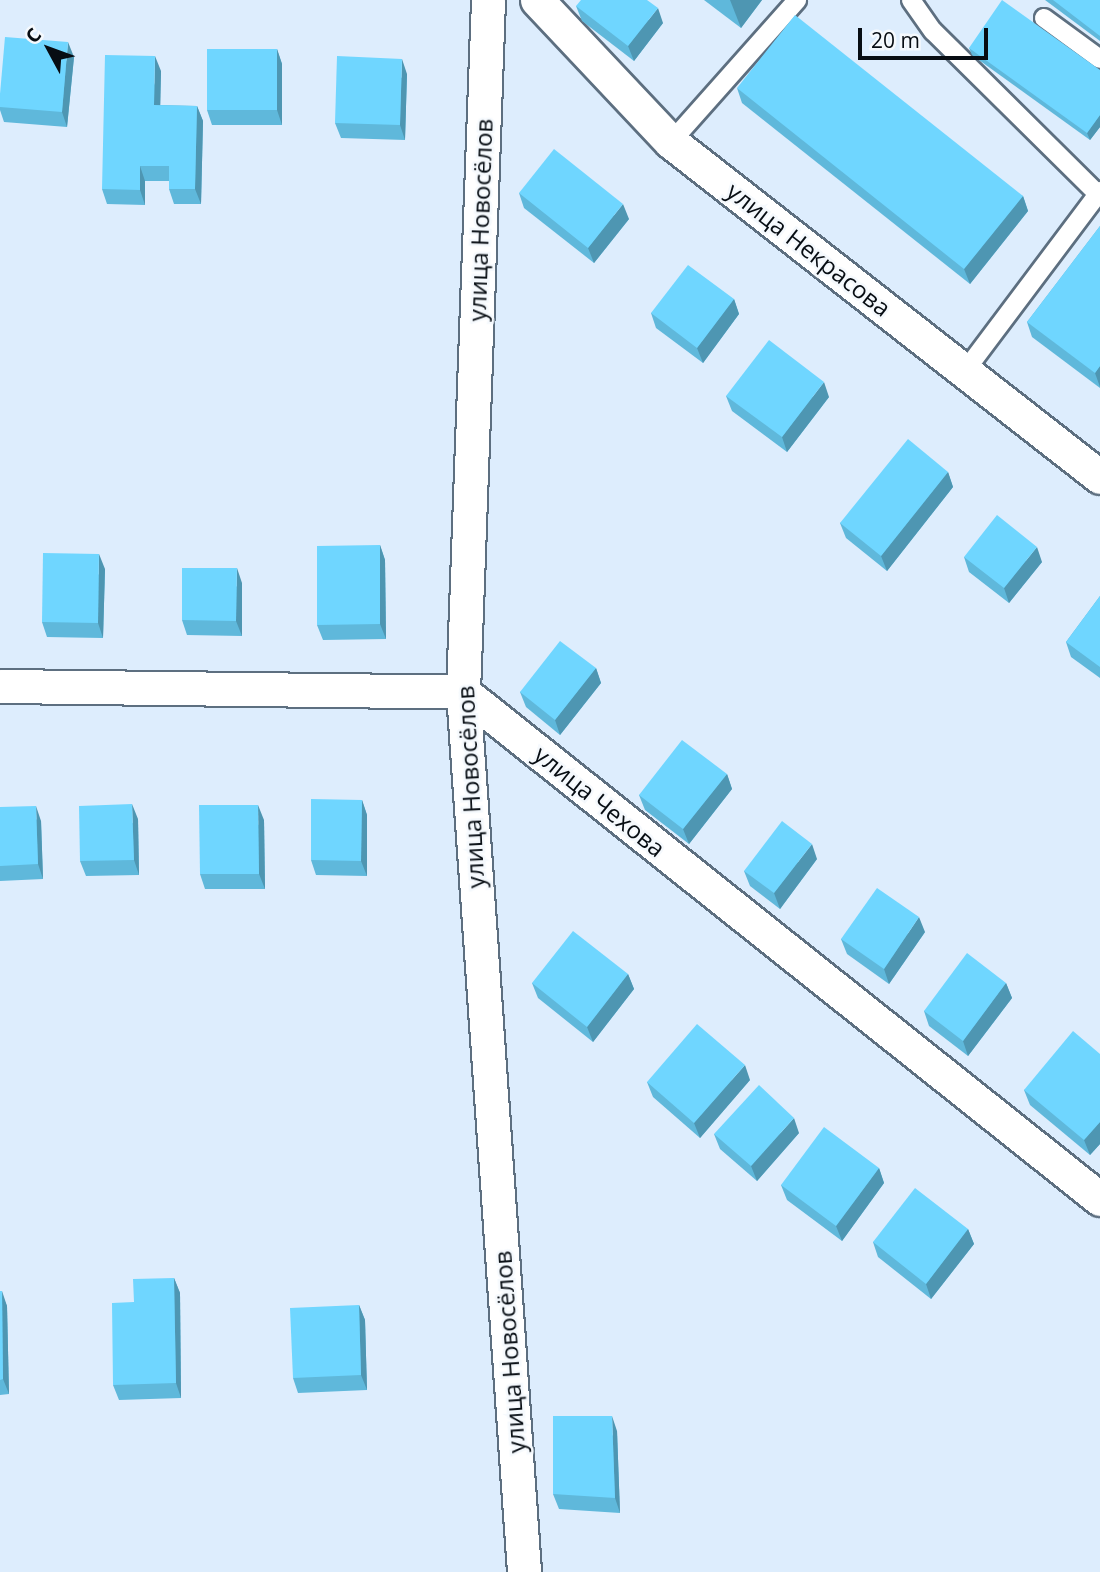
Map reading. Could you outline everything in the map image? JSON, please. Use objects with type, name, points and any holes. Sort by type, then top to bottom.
[{"type":"street","name":"улица Новосёлов","points":[[488,0],[463,692],[524,1572]]},
{"type":"street","name":"улица Некрасова","points":[[537,0],[671,142],[1100,477]]},
{"type":"street","points":[[0,687],[463,692]]},
{"type":"street","name":"улица Чехова","points":[[463,692],[1100,1199]]},
{"type":"lane","points":[[671,142],[797,0]]},
{"type":"lane","points":[[911,0],[933,31],[1099,192],[965,371]]},
{"type":"lane","points":[[1044,18],[1100,59]]},
{"type":"building","points":[[581,0],[647,0],[658,8],[628,46],[576,6]]},
{"type":"building","points":[[1002,0],[1100,70],[1100,115],[1087,133],[969,48]]},
{"type":"building","points":[[1053,0],[1100,0],[1100,36]]},
{"type":"building","points":[[795,15],[1023,196],[964,269],[737,88]]},
{"type":"building","points":[[5,37],[68,42],[62,112],[0,107]]},
{"type":"building","points":[[207,49],[277,49],[277,110],[207,110]]},
{"type":"building","points":[[105,55],[155,56],[154,105],[197,106],[195,189],[169,189],[169,166],[140,166],[140,190],[102,189]]},
{"type":"building","points":[[337,56],[402,59],[400,125],[335,123]]},
{"type":"building","points":[[554,149],[623,204],[588,248],[519,193]]},
{"type":"building","points":[[1100,226],[1100,366],[1095,373],[1027,322]]},
{"type":"building","points":[[688,265],[734,299],[697,348],[651,313]]},
{"type":"building","points":[[769,340],[824,382],[782,437],[726,396]]},
{"type":"building","points":[[908,439],[948,472],[881,556],[840,523]]},
{"type":"building","points":[[997,515],[1037,547],[1004,588],[964,557]]},
{"type":"building","points":[[380,545],[380,624],[317,625],[317,546]]},
{"type":"building","points":[[43,553],[99,554],[98,623],[42,622]]},
{"type":"building","points":[[182,568],[237,568],[236,621],[182,620]]},
{"type":"building","points":[[1100,596],[1100,667],[1066,642]]},
{"type":"building","points":[[560,641],[596,668],[555,720],[520,692]]},
{"type":"building","points":[[682,740],[727,774],[683,829],[639,795]]},
{"type":"building","points":[[311,799],[362,800],[361,861],[311,860]]},
{"type":"building","points":[[132,804],[134,860],[80,861],[79,806]]},
{"type":"building","points":[[199,805],[258,805],[259,874],[200,874]]},
{"type":"building","points":[[36,806],[38,864],[0,866],[0,807]]},
{"type":"building","points":[[782,821],[812,844],[774,893],[744,871]]},
{"type":"building","points":[[877,888],[919,917],[884,969],[841,939]]},
{"type":"building","points":[[573,931],[628,974],[587,1027],[532,983]]},
{"type":"building","points":[[967,953],[1006,983],[963,1041],[924,1011]]},
{"type":"building","points":[[697,1024],[745,1065],[694,1123],[647,1082]]},
{"type":"building","points":[[1073,1031],[1100,1054],[1100,1122],[1084,1140],[1024,1090]]},
{"type":"building","points":[[759,1085],[794,1118],[751,1166],[714,1134]]},
{"type":"building","points":[[824,1127],[879,1168],[836,1226],[781,1185]]},
{"type":"building","points":[[915,1188],[968,1229],[926,1284],[873,1242]]},
{"type":"building","points":[[174,1278],[176,1383],[113,1385],[112,1303],[134,1302],[133,1279]]},
{"type":"building","points":[[0,1291],[3,1379],[0,1380]]},
{"type":"building","points":[[359,1305],[361,1375],[293,1378],[290,1308]]},
{"type":"building","points":[[553,1416],[612,1416],[615,1498],[553,1494]]}]
